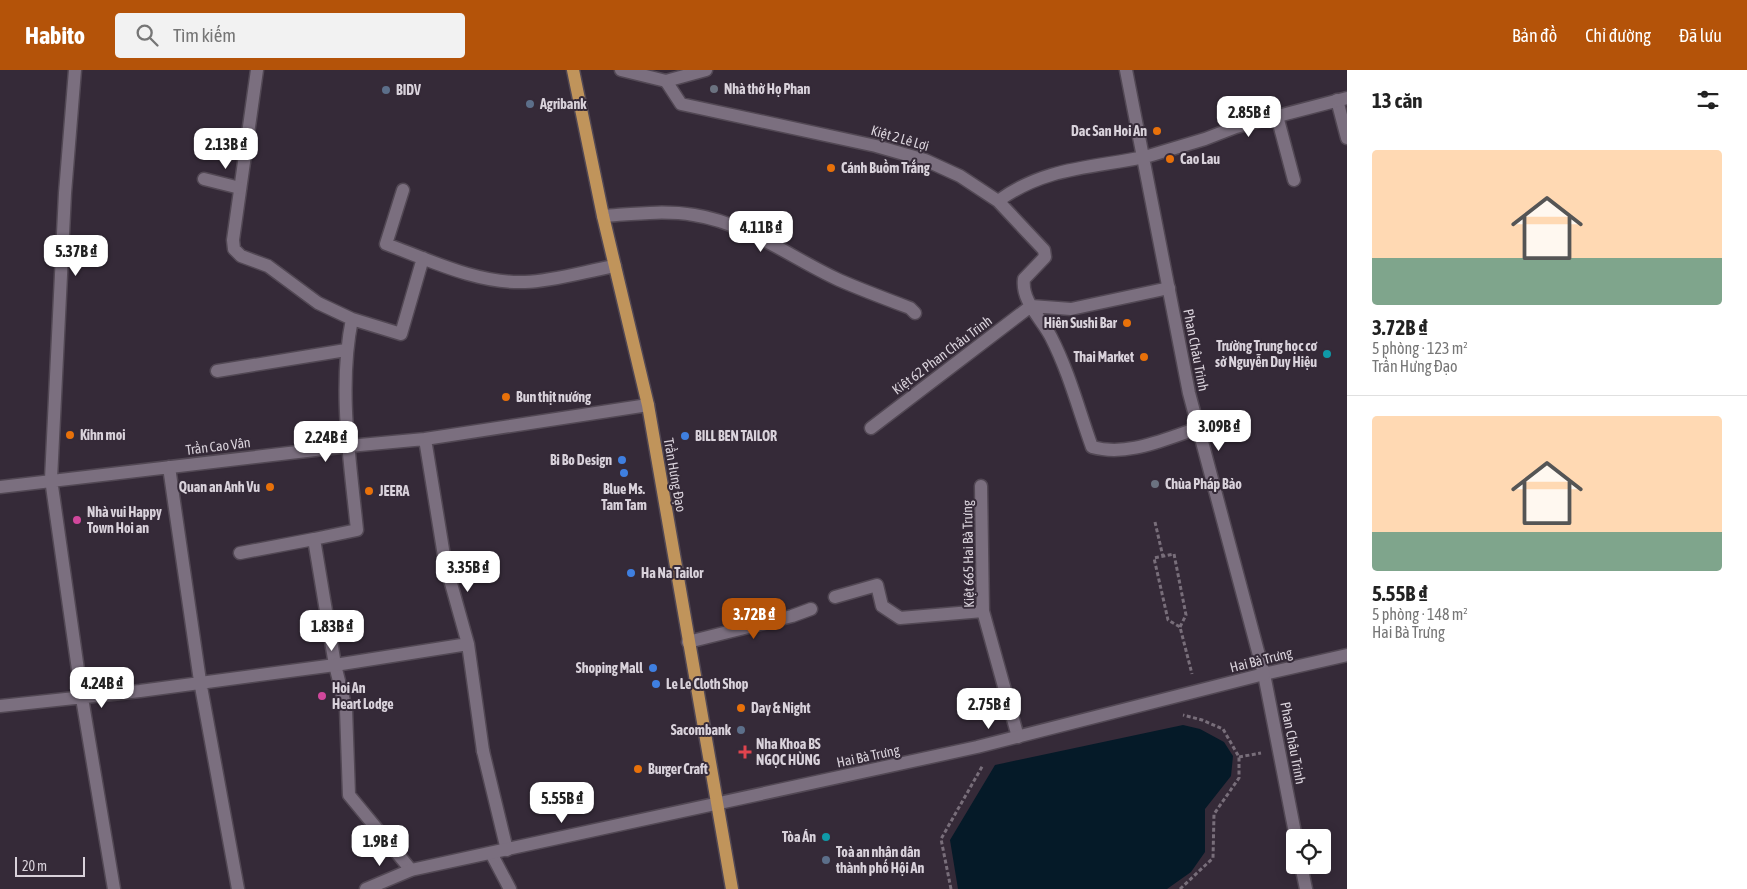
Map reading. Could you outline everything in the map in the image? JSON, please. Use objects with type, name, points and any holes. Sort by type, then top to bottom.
[{"type":"main road","name":"Trần Hưng Đạo","points":[[573,70],[603,216],[648,405],[732,889]]},
{"type":"street","points":[[76,70],[65,193],[51,480],[82,698],[114,889]]},
{"type":"street","points":[[257,70],[233,240],[234,249],[241,256],[268,266],[318,303],[352,319],[401,334],[423,258]]},
{"type":"street","points":[[622,70],[666,81],[706,70]]},
{"type":"street","name":"Phan Châu Trinh","points":[[1126,70],[1198,428],[1264,674],[1294,829]]},
{"type":"street","name":"Kiệt 2 Lê Lợi","points":[[666,81],[681,104],[876,146],[925,160],[960,176],[998,201],[1043,247],[1045,257],[1024,279],[1024,292],[1031,306]]},
{"type":"street","points":[[998,201],[1018,187],[1041,176],[1145,157],[1277,116],[1342,99],[1347,138]]},
{"type":"street","points":[[1277,116],[1294,180]]},
{"type":"street","points":[[204,179],[240,188]]},
{"type":"street","points":[[403,190],[386,244],[423,258],[495,280],[525,282],[615,266]]},
{"type":"street","points":[[603,216],[660,212],[693,214],[718,220],[759,237],[839,280],[910,308],[915,312]]},
{"type":"street","points":[[1031,306],[1071,309],[1169,288]]},
{"type":"street","points":[[1031,306],[1051,336],[1092,447],[1107,451],[1125,450],[1198,428]]},
{"type":"street","name":"Kiệt 62 Phan Châu Trinh","points":[[871,428],[1031,306]]},
{"type":"street","points":[[240,552],[357,530],[348,446],[346,350],[352,319]]},
{"type":"street","points":[[217,371],[346,350]]},
{"type":"street","name":"Trần Cao Vân","points":[[0,487],[348,446],[425,439],[648,405]]},
{"type":"street","points":[[425,439],[445,562],[468,644],[483,751],[507,850]]},
{"type":"street","points":[[169,467],[200,681],[238,889]]},
{"type":"street","name":"Kiệt 665 Hai Bà Trưng","points":[[982,486],[983,611],[1018,737]]},
{"type":"street","points":[[314,538],[335,665],[346,710],[349,795],[411,870]]},
{"type":"street","points":[[835,597],[877,585],[882,606],[900,618],[983,611]]},
{"type":"street","points":[[688,642],[792,616],[811,609]]},
{"type":"street","points":[[0,706],[82,698],[200,681],[335,665],[468,644]]},
{"type":"street","name":"Hai Bà Trưng","points":[[366,889],[411,870],[1018,737],[1264,674],[1347,655]]},
{"type":"street","points":[[491,853],[510,889]]},
{"type":"street","points":[[1303,874],[1306,889]]},
{"type":"path","points":[[1154,522],[1163,556]]},
{"type":"path","points":[[1180,627],[1168,620],[1154,558],[1174,554],[1186,615],[1180,627],[1197,691]]},
{"type":"path","points":[[1174,717],[1183,715],[1202,720],[1223,729],[1239,757],[1239,778],[1214,814],[1213,858],[1180,889]]},
{"type":"path","points":[[951,889],[941,839],[980,766],[990,764]]},
{"type":"water","points":[[1183,725],[1200,729],[1224,742],[1233,756],[1231,776],[1205,809],[1205,852],[1191,872],[1167,889],[958,889],[950,840],[995,765]]},
{"type":"place","name":"Nhà thờ Họ Phan","points":[[714,89]]},
{"type":"place","name":"BIDV","points":[[386,90]]},
{"type":"place","name":"Agribank","points":[[530,104]]},
{"type":"place","name":"Dac San Hoi An","points":[[1157,131]]},
{"type":"place","name":"Cao Lau","points":[[1170,159]]},
{"type":"place","name":"Cánh Buồm Trắng","points":[[831,168]]},
{"type":"place","name":"Hiên Sushi Bar","points":[[1127,323]]},
{"type":"place","name":"Trường Trung học cơ sở Nguyễn Duy Hiệu","points":[[1327,354]]},
{"type":"place","name":"Thai Market","points":[[1144,357]]},
{"type":"place","name":"Bun thịt nướng","points":[[506,397]]},
{"type":"place","name":"Kihn moi","points":[[70,435]]},
{"type":"place","name":"BILL BEN TAILOR","points":[[685,436]]},
{"type":"place","name":"Bi Bo Design","points":[[622,460]]},
{"type":"place","name":"Blue Ms. Tam Tam","points":[[624,473]]},
{"type":"place","name":"Chùa Pháp Bảo","points":[[1155,484]]},
{"type":"place","name":"Quan an Anh Vu","points":[[270,487]]},
{"type":"place","name":"JEERA","points":[[369,491]]},
{"type":"place","name":"Nhà vui Happy Town Hoi an","points":[[77,520]]},
{"type":"place","name":"Ha Na Tailor","points":[[631,573]]},
{"type":"place","name":"Shoping Mall","points":[[653,668]]},
{"type":"place","name":"Le Le Cloth Shop","points":[[656,684]]},
{"type":"place","name":"Hoi An Heart Lodge","points":[[322,696]]},
{"type":"place","name":"Day & Night","points":[[741,708]]},
{"type":"place","name":"Sacombank","points":[[741,730]]},
{"type":"place","name":"Nha Khoa BS NGỌC HÙNG","points":[[745,752]]},
{"type":"place","name":"Burger Craft","points":[[638,769]]},
{"type":"place","name":"Tòa Án","points":[[826,837]]},
{"type":"place","name":"Toà an nhân dân thành phố Hội An","points":[[826,860]]}]
